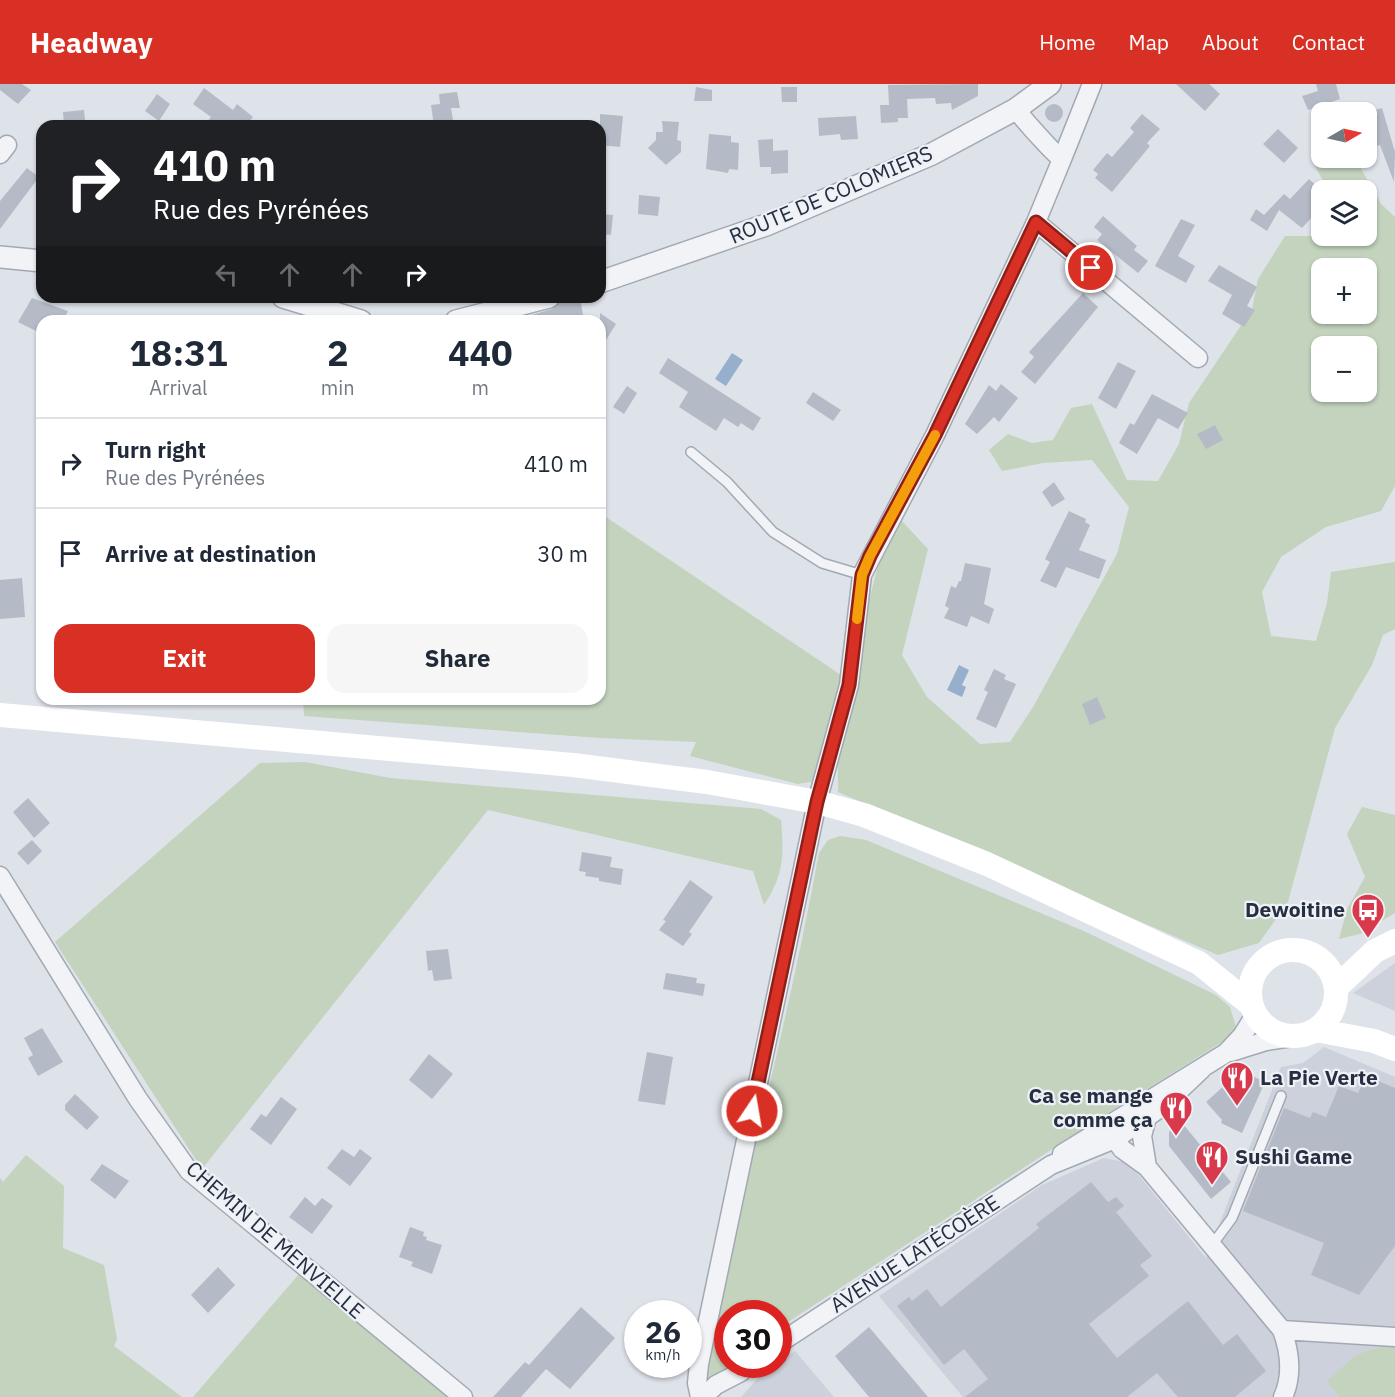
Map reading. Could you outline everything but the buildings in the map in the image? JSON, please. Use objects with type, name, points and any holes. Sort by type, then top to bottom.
[{"type":"main road","points":[[0,715],[573,765],[706,782],[817,802],[864,815],[987,864],[1198,963],[1252,1009],[1264,1026],[1278,1034],[1292,1037],[1307,1035],[1316,1030],[1329,1016],[1336,993],[1385,946]]},
{"type":"main road","points":[[1322,962],[1385,946]]},
{"type":"main road","points":[[1198,963],[1233,967],[1261,963],[1280,952],[1302,951],[1322,962],[1331,974],[1336,993],[1352,1022],[1384,1045]]},
{"type":"main road","points":[[1252,1009],[1250,985],[1261,963]]},
{"type":"main road","points":[[1316,1030],[1384,1045]]},
{"type":"street","name":"ROUTE DE COLOMIERS","points":[[606,280],[766,225],[932,154],[1016,110],[1050,84]]},
{"type":"street","points":[[729,1378],[701,1397],[697,1383],[699,1365],[817,802],[849,685],[862,575],[935,435],[1036,222],[1092,84]]},
{"type":"street","points":[[1016,110],[1046,141],[1054,155],[1062,159]]},
{"type":"street","points":[[1036,222],[1198,358]]},
{"type":"street","points":[[0,257],[36,260]]},
{"type":"street","points":[[302,303],[341,315]]},
{"type":"street","points":[[479,315],[526,303]]},
{"type":"street","name":"CHEMIN DE MENVIELLE","points":[[0,876],[138,1099],[189,1172],[463,1397]]},
{"type":"street","name":"AVENUE LATÉCOÈRE","points":[[792,1335],[1051,1165],[1111,1132],[1226,1053],[1242,1036],[1252,1009]]},
{"type":"street","name":"AVENUE LATÉCOÈRE","points":[[1226,1053],[1253,1044],[1292,1037]]},
{"type":"street","name":"AVENUE LATÉCOÈRE","points":[[1111,1132],[1147,1117],[1202,1069]]},
{"type":"street","points":[[1147,1117],[1142,1136],[1147,1167]]},
{"type":"street","points":[[1111,1132],[1122,1149],[1147,1167],[1282,1330],[1290,1365],[1287,1389],[1283,1397]]},
{"type":"street","points":[[1282,1330],[1395,1337]]},
{"type":"street","points":[[719,1397],[736,1378]]},
{"type":"lane","points":[[691,452],[727,482],[773,532],[822,563],[862,575]]},
{"type":"lane","points":[[1212,1245],[1232,1218],[1281,1096]]},
{"type":"shaded area","points":[[1395,963],[1395,1011],[1353,993]]},
{"type":"shaded area","points":[[1324,1047],[1395,1077],[1395,1397],[963,1397],[879,1296],[1042,1185],[1104,1158],[1129,1163],[1206,1258],[1281,1067],[1303,1063]]},
{"type":"shaded area","points":[[795,1351],[834,1397],[741,1397],[758,1378],[792,1378],[792,1353]]},
{"type":"green space","points":[[1316,168],[1361,168],[1367,180],[1323,180]]},
{"type":"green space","points":[[1377,197],[1395,217],[1395,486],[1381,511],[1326,527],[1281,557],[1262,592],[1271,636],[1316,641],[1327,603],[1331,572],[1395,562],[1395,629],[1383,635],[1372,665],[1335,728],[1288,902],[1259,943],[1218,955],[838,792],[838,721],[880,558],[900,519],[928,549],[902,655],[927,697],[980,744],[1010,742],[1033,707],[1117,554],[1129,507],[1092,460],[1043,463],[1002,471],[989,450],[1008,434],[1032,443],[1053,440],[1071,408],[1092,404],[1127,480],[1158,481],[1179,444],[1189,403],[1252,309],[1258,279],[1285,236],[1311,236],[1311,246],[1377,246]]},
{"type":"green space","points":[[606,517],[844,677],[816,781],[798,784],[690,756],[696,742],[600,738],[304,716],[303,705],[606,705]]},
{"type":"green space","points":[[305,762],[390,778],[761,809],[781,820],[782,854],[779,874],[764,905],[753,871],[488,810],[202,1169],[55,942],[260,763]]},
{"type":"green space","points":[[1362,807],[1395,815],[1395,913],[1360,934],[1339,939],[1347,909],[1365,877],[1347,834]]},
{"type":"green space","points":[[840,836],[866,840],[1086,932],[1216,995],[1230,1007],[1236,1027],[1232,1036],[1095,1121],[792,1319],[792,1300],[719,1300],[778,1048],[819,853],[828,840]]},
{"type":"green space","points":[[26,1155],[64,1186],[63,1248],[104,1265],[117,1339],[114,1346],[182,1397],[0,1397],[0,1178],[3,1182]]},
{"type":"green space","points":[[299,1274],[448,1397],[193,1397]]},
{"type":"green space","points":[[714,1319],[715,1378],[711,1381],[705,1380],[702,1370]]},
{"type":"green space","points":[[1380,1347],[1395,1347],[1395,1397],[1340,1397],[1327,1381],[1356,1355]]},
{"type":"water","points":[[732,353],[743,360],[726,386],[715,379]]},
{"type":"water","points":[[959,665],[969,670],[962,685],[966,687],[962,697],[947,690]]},
{"type":"slow traffic","points":[[857,619],[862,575],[870,556],[935,435]]},
{"type":"place","name":"Dewoitine","points":[[1368,939]]},
{"type":"place","name":"La Pie Verte","points":[[1237,1107]]},
{"type":"place","name":"Ca se mange comme ça","points":[[1176,1137]]},
{"type":"place","name":"Sushi Game","points":[[1212,1186]]},
{"type":"route","points":[[752,1111],[817,802],[849,685],[862,575],[935,435],[1036,222],[1091,268]]}]
